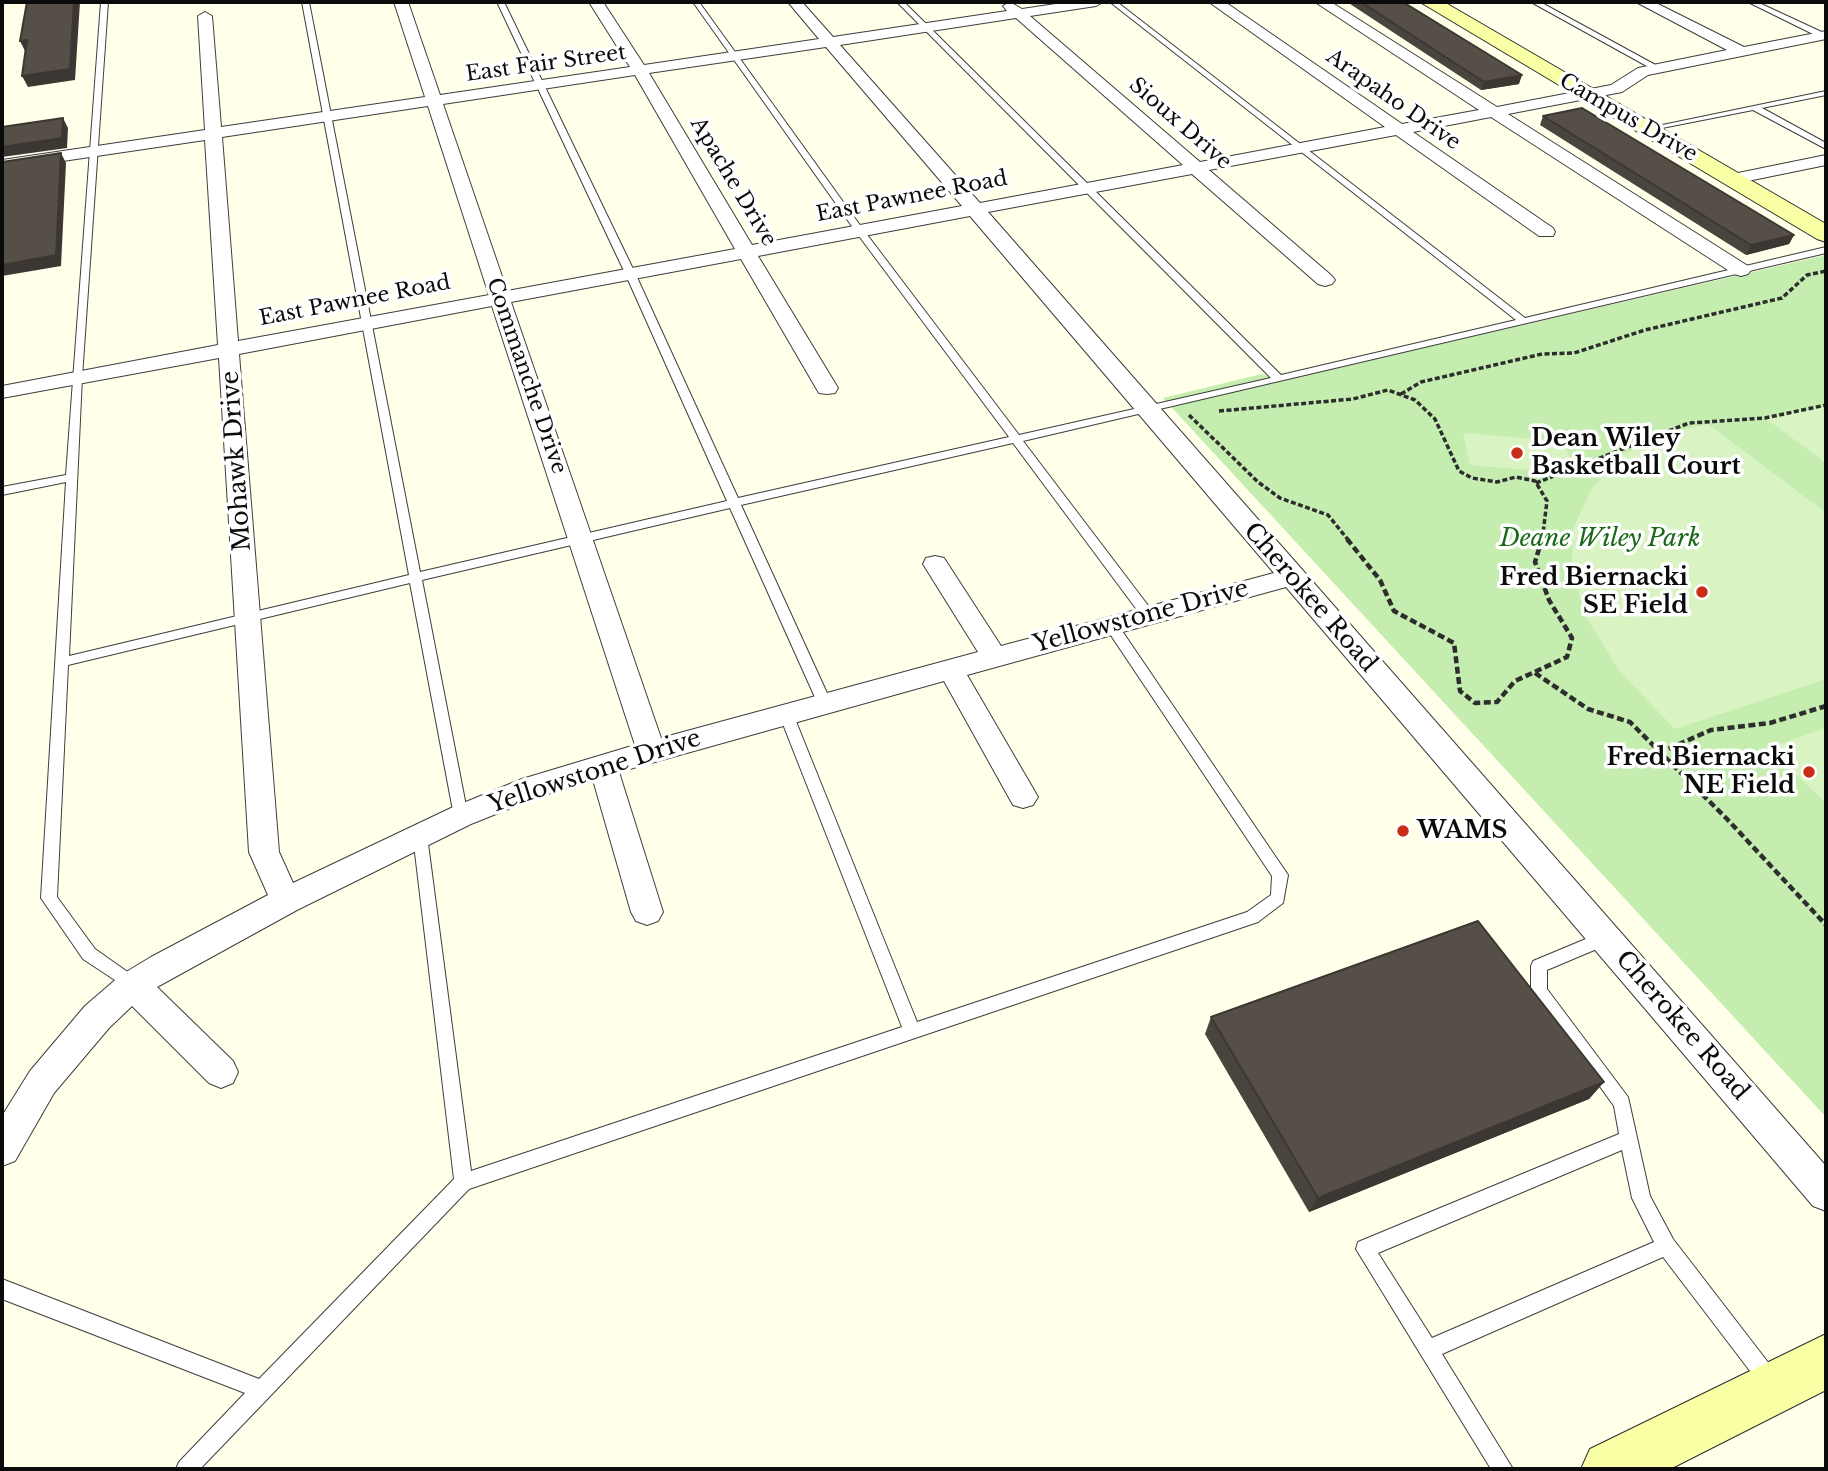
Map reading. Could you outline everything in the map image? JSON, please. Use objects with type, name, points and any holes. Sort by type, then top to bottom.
[{"type":"main road","name":"Campus Drive","points":[[1430,2],[1826,234]]},
{"type":"main road","points":[[1610,1469],[1826,1361]]},
{"type":"street","name":"Commanche Drive","points":[[401,2],[651,751]]},
{"type":"street","name":"Apache Drive","points":[[596,2],[640,71],[827,388]]},
{"type":"street","name":"Cherokee Road","points":[[795,2],[1826,1193]]},
{"type":"street","name":"East Fair Street","points":[[2,165],[925,28],[1012,8],[1096,2]]},
{"type":"street","name":"Arapaho Drive","points":[[1216,2],[1546,232]]},
{"type":"street","points":[[1322,2],[1741,270]]},
{"type":"street","points":[[1643,2],[1741,51]]},
{"type":"street","name":"Sioux Drive","points":[[1012,8],[1325,280]]},
{"type":"street","name":"Mohawk Drive","points":[[205,16],[264,852],[286,901]]},
{"type":"street","name":"East Pawnee Road","points":[[2,392],[1616,89],[1643,71],[1825,36]]},
{"type":"street","points":[[1733,179],[1826,160]]},
{"type":"street","points":[[935,564],[994,657]]},
{"type":"street","name":"Yellowstone Drive","points":[[7,1130],[42,1082],[89,1027],[133,985],[286,901],[461,816],[532,787],[651,751],[1290,576]]},
{"type":"street","points":[[951,670],[1023,797]]},
{"type":"street","points":[[603,765],[647,912]]},
{"type":"street","points":[[133,985],[221,1072]]},
{"type":"lane","points":[[104,2],[77,377],[49,898],[89,954],[133,985]]},
{"type":"lane","points":[[305,2],[461,816]]},
{"type":"lane","points":[[499,2],[630,273],[825,704]]},
{"type":"lane","points":[[696,2],[859,230],[1148,615]]},
{"type":"lane","points":[[900,2],[1279,379]]},
{"type":"lane","points":[[1113,2],[1303,147],[1523,321]]},
{"type":"lane","points":[[1535,2],[1657,68]]},
{"type":"lane","points":[[1752,2],[1825,36]]},
{"type":"lane","points":[[1647,129],[1826,93]]},
{"type":"lane","points":[[1755,108],[1826,146]]},
{"type":"lane","points":[[62,662],[581,538],[1279,379],[1826,250]]},
{"type":"lane","points":[[2,491],[72,477]]},
{"type":"lane","points":[[186,1469],[463,1182],[1252,918],[1278,898],[1280,874],[1111,625]]},
{"type":"lane","points":[[786,714],[912,1031]]},
{"type":"lane","points":[[420,836],[463,1182]]},
{"type":"lane","points":[[1606,937],[1539,966],[1539,991],[1622,1104],[1642,1198],[1666,1246],[1775,1388]]},
{"type":"lane","points":[[1503,1469],[1365,1249],[1628,1139]]},
{"type":"lane","points":[[1428,1350],[1666,1246]]},
{"type":"lane","points":[[2,1289],[263,1390]]},
{"type":"path","points":[[1401,394],[1421,382],[1542,354],[1574,353],[1645,330],[1782,298],[1807,275],[1826,271]]},
{"type":"path","points":[[1189,415],[1258,482],[1280,498],[1328,515],[1380,580],[1394,611],[1454,643],[1460,691],[1475,704],[1497,702],[1515,681],[1567,657],[1572,638],[1549,600],[1535,562],[1542,543],[1547,500],[1536,484],[1516,477],[1497,482],[1472,478],[1460,471],[1434,419],[1415,400],[1388,390],[1353,399],[1275,404],[1213,412]]},
{"type":"path","points":[[1536,484],[1689,423],[1765,418],[1826,405]]},
{"type":"path","points":[[1147,409],[1189,415],[1201,413]]},
{"type":"path","points":[[1535,673],[1588,709],[1630,722],[1727,819],[1826,925]]},
{"type":"path","points":[[1659,753],[1711,730],[1770,723],[1826,706]]},
{"type":"green space","name":"Deane Wiley Park","points":[[1826,255],[1826,1117],[1163,398],[1262,374],[1280,381]]},
{"type":"green space","points":[[1826,407],[1826,463],[1765,418],[1802,411]]},
{"type":"green space","name":"Fred Biernacki SE Field","points":[[1708,424],[1826,513],[1826,679],[1675,729],[1620,672],[1585,615],[1572,569],[1573,528],[1592,488],[1622,455],[1671,432]]},
{"type":"green space","name":"Dean Wiley Basketball Court","points":[[1463,433],[1564,441],[1574,474],[1470,465]]},
{"type":"green space","name":"Fred Biernacki NE Field","points":[[1826,728],[1826,803],[1768,748]]},
{"type":"building","points":[[27,2],[74,2],[70,69],[22,76],[27,40],[20,41]]},
{"type":"building","points":[[1361,2],[1403,2],[1522,75],[1484,82]]},
{"type":"building","points":[[1582,108],[1794,235],[1751,245],[1543,116]]},
{"type":"building","points":[[63,118],[62,138],[2,147],[2,127]]},
{"type":"building","points":[[61,153],[56,255],[2,265],[2,162]]},
{"type":"building","points":[[1478,921],[1604,1082],[1318,1198],[1211,1017]]},
{"type":"place","name":"Dean Wiley Basketball Court","points":[[1517,453]]},
{"type":"place","name":"Fred Biernacki SE Field","points":[[1702,592]]},
{"type":"place","name":"Fred Biernacki NE Field","points":[[1809,772]]},
{"type":"place","name":"WAMS","points":[[1403,831]]}]
